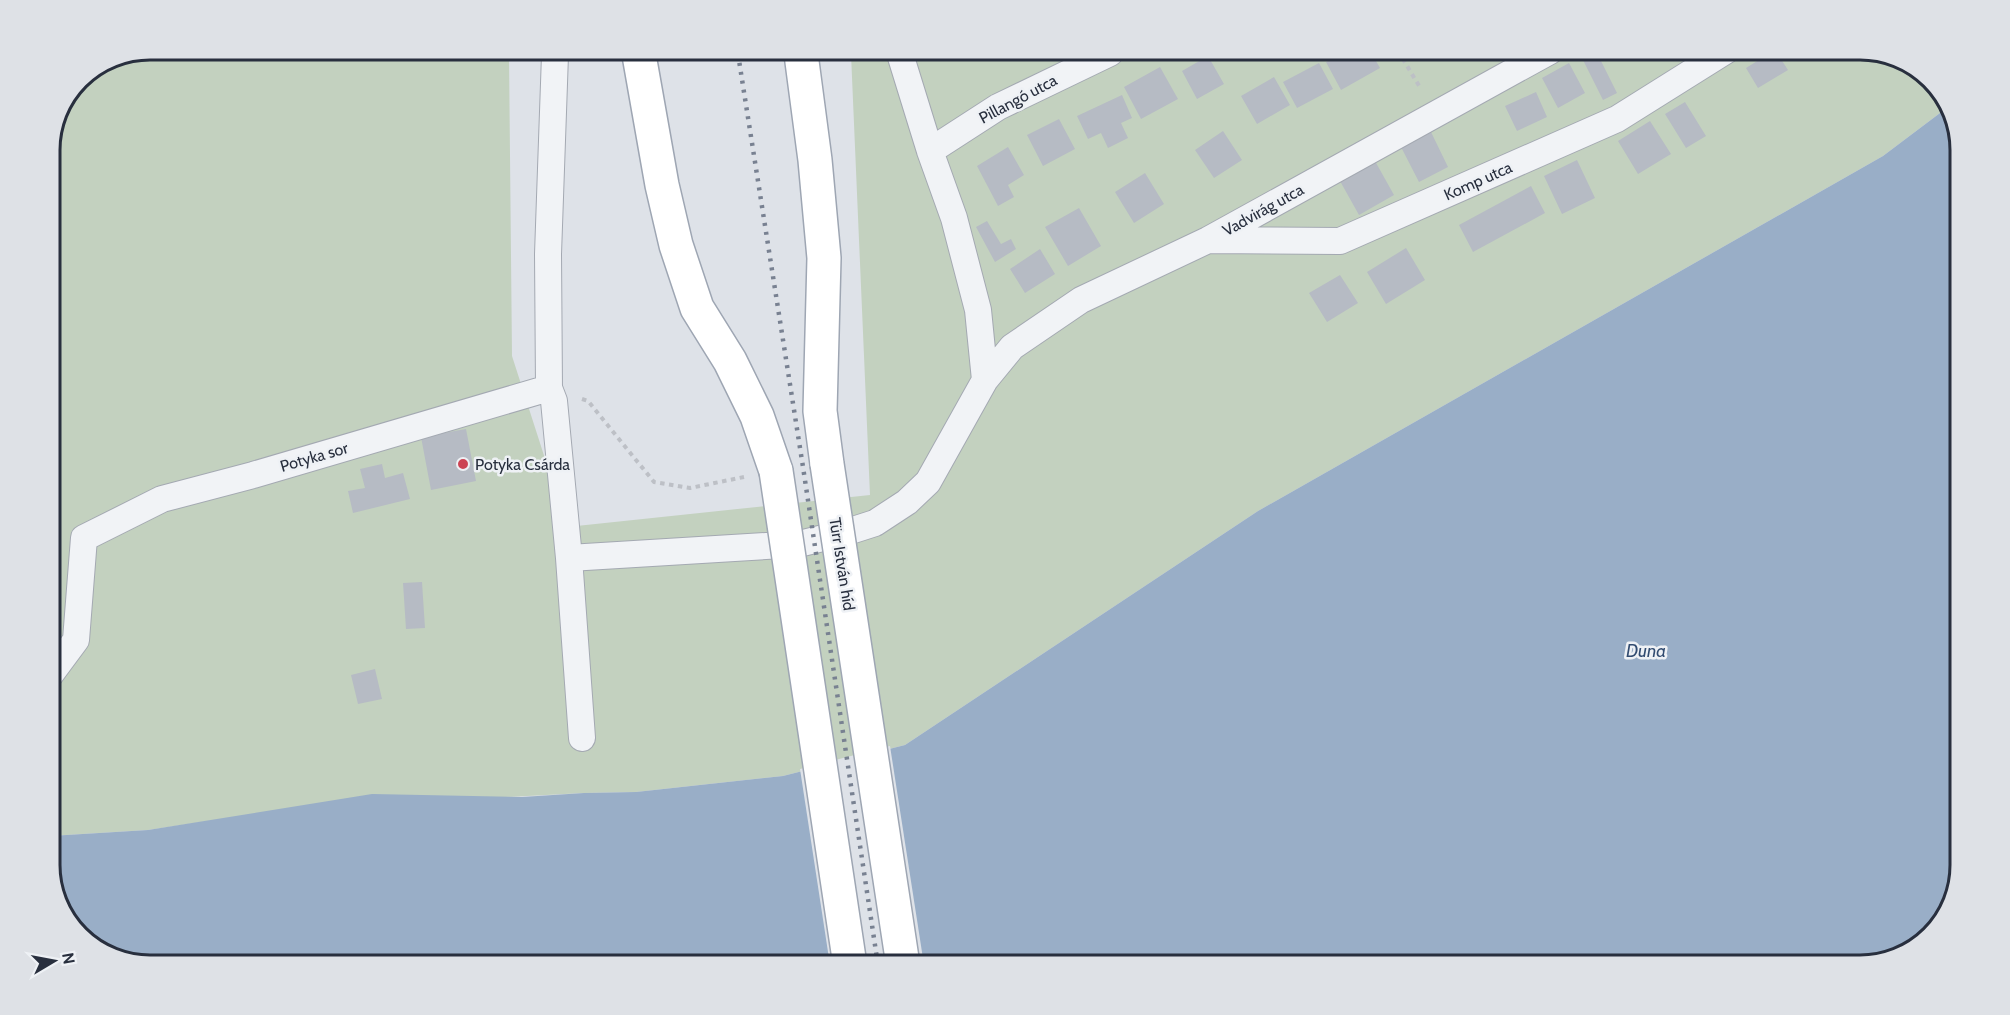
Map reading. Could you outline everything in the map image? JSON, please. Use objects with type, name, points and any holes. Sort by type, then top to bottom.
[{"type":"main road","points":[[640,60],[675,245],[698,308],[730,361],[757,416],[762,474],[848,955]]},
{"type":"main road","name":"Türr István híd","points":[[802,60],[825,258],[820,411],[901,955]]},
{"type":"street","points":[[555,60],[548,254],[549,388],[554,400],[569,558],[582,738]]},
{"type":"street","points":[[902,60],[930,152],[954,218],[978,310],[985,380]]},
{"type":"street","name":"Pillangó utca","points":[[930,152],[998,107],[1095,60]]},
{"type":"street","name":"Vadvirág utca","points":[[569,558],[799,544],[876,523],[907,502],[927,482],[985,380],[1012,347],[1081,300],[1208,240],[1535,60]]},
{"type":"street","name":"Komp utca","points":[[1208,240],[1340,241],[1617,119],[1711,60]]},
{"type":"street","name":"Potyka sor","points":[[60,662],[76,640],[84,538],[162,499],[253,475],[549,388]]},
{"type":"path","points":[[1404,60],[1437,114]]},
{"type":"path","points":[[549,388],[588,400],[654,482],[690,488],[762,474]]},
{"type":"green space","points":[[150,60],[509,60],[512,356],[567,527],[870,495],[851,60],[1860,60],[1889,65],[1910,75],[1928,90],[1942,112],[1883,156],[1258,511],[905,745],[783,776],[636,792],[296,808],[148,830],[60,835],[60,144],[67,115],[86,86],[115,67],[132,62]]},
{"type":"water","name":"Duna","points":[[1942,112],[1950,144],[1950,866],[1947,889],[1932,920],[1915,937],[1895,948],[1860,955],[150,955],[126,952],[110,946],[90,933],[75,915],[65,894],[60,871],[60,835],[148,830],[372,794],[522,797],[636,792],[783,776],[905,745],[1258,511],[1883,156]]},
{"type":"pier","points":[[890,746],[922,955],[828,955],[800,769]]},
{"type":"building","points":[[1201,60],[1210,60],[1224,84],[1197,99],[1182,71]]},
{"type":"building","points":[[1330,60],[1376,60],[1380,68],[1341,90],[1326,62]]},
{"type":"building","points":[[1583,60],[1600,60],[1617,93],[1603,100]]},
{"type":"building","points":[[1759,60],[1782,60],[1788,70],[1758,88],[1746,68]]},
{"type":"building","points":[[1319,63],[1333,89],[1297,108],[1283,82]]},
{"type":"building","points":[[1569,63],[1585,93],[1558,108],[1542,78]]},
{"type":"building","points":[[1160,67],[1178,99],[1141,119],[1124,87]]},
{"type":"building","points":[[1274,77],[1290,105],[1257,124],[1241,96]]},
{"type":"building","points":[[1536,92],[1547,117],[1517,131],[1505,106]]},
{"type":"building","points":[[1122,95],[1132,118],[1121,123],[1128,138],[1108,148],[1101,133],[1088,139],[1077,116]]},
{"type":"building","points":[[1685,102],[1706,136],[1686,148],[1665,114]]},
{"type":"building","points":[[1059,119],[1075,149],[1043,166],[1027,135]]},
{"type":"building","points":[[1650,121],[1671,154],[1638,174],[1618,141]]},
{"type":"building","points":[[1223,131],[1242,160],[1214,178],[1195,150]]},
{"type":"building","points":[[1431,132],[1448,167],[1419,182],[1401,147]]},
{"type":"building","points":[[1008,147],[1024,175],[1008,185],[1014,197],[998,206],[977,166]]},
{"type":"building","points":[[1577,160],[1595,198],[1562,214],[1544,176]]},
{"type":"building","points":[[1375,161],[1394,195],[1359,215],[1340,181]]},
{"type":"building","points":[[1145,173],[1164,204],[1134,223],[1115,192]]},
{"type":"building","points":[[1531,186],[1545,213],[1473,252],[1459,225]]},
{"type":"building","points":[[1079,208],[1101,246],[1068,266],[1045,227]]},
{"type":"building","points":[[987,221],[1001,244],[1011,239],[1016,249],[995,262],[976,227]]},
{"type":"building","points":[[1406,248],[1425,280],[1386,304],[1367,272]]},
{"type":"building","points":[[1040,249],[1055,274],[1025,293],[1010,269]]},
{"type":"building","points":[[1340,275],[1358,303],[1327,322],[1309,293]]},
{"type":"building","points":[[466,429],[476,481],[431,490],[421,437]]},
{"type":"building","points":[[382,464],[385,478],[403,473],[410,499],[353,513],[348,491],[365,488],[360,469]]},
{"type":"building","points":[[422,582],[425,628],[406,629],[403,583]]},
{"type":"building","points":[[375,669],[382,699],[358,704],[351,675]]},
{"type":"railway","points":[[739,60],[876,955]]},
{"type":"place","name":"Potyka Csárda","points":[[463,464]]}]
